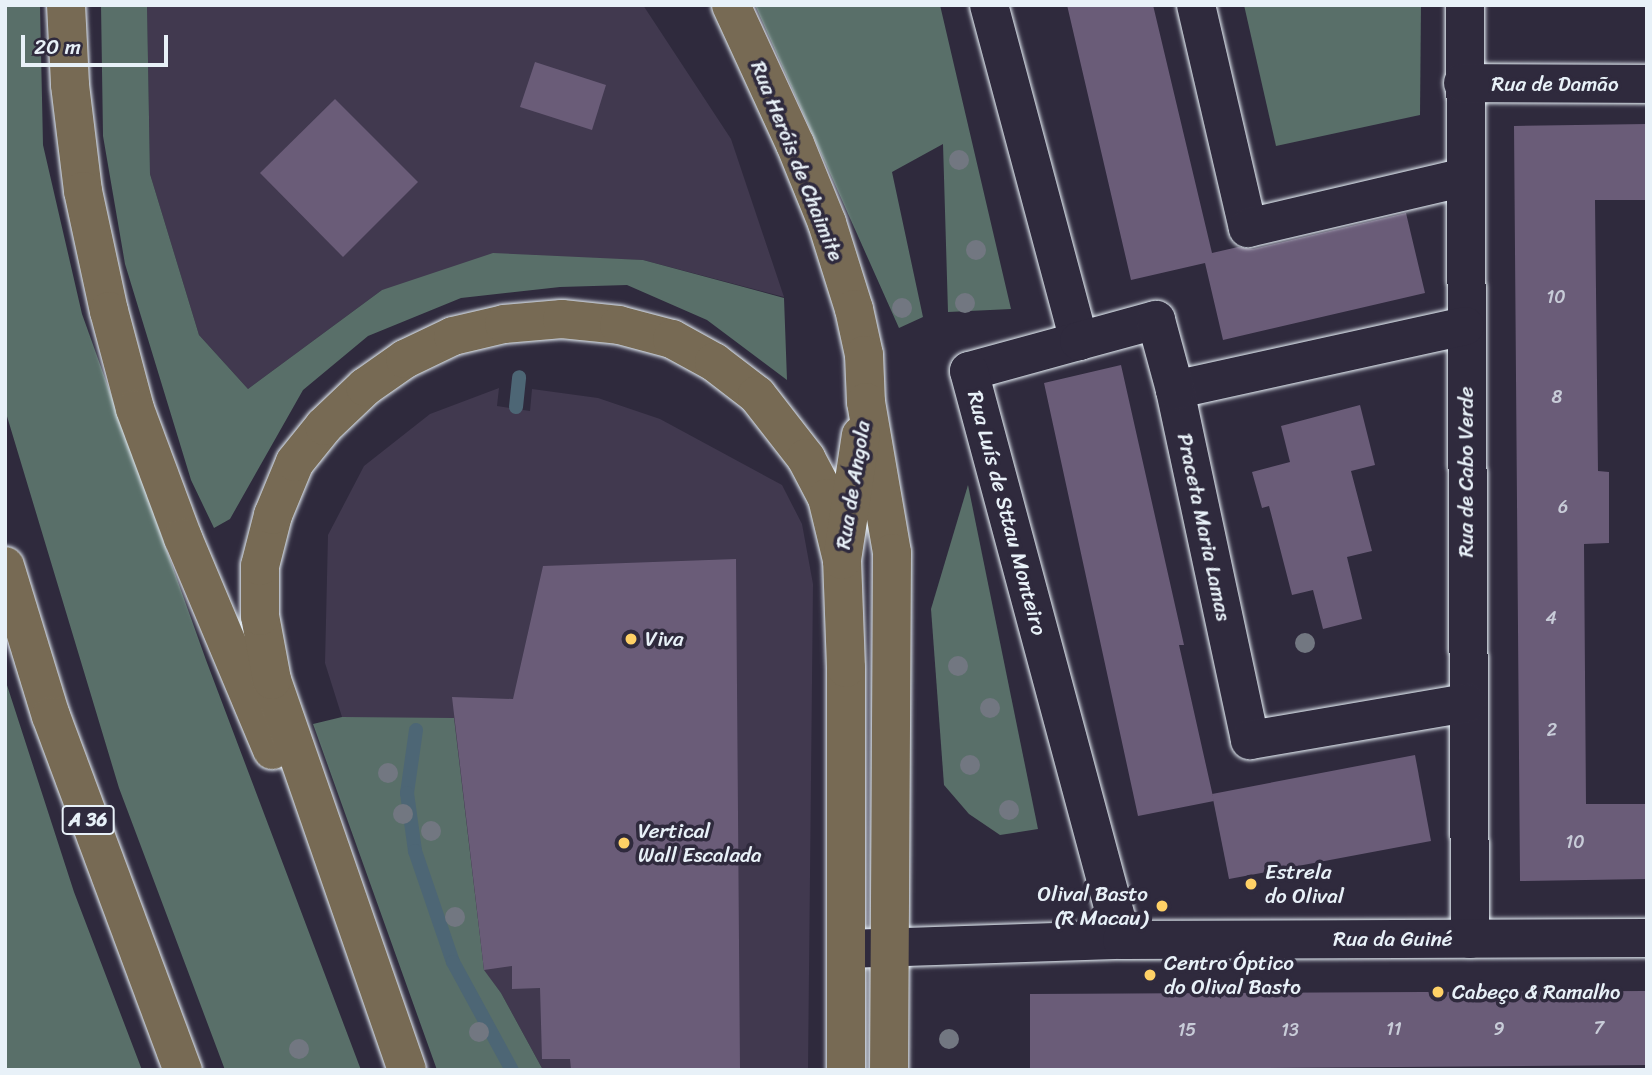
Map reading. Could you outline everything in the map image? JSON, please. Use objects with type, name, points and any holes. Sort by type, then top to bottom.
[{"type":"main road","points":[[66,5],[70,85],[83,191],[109,312],[135,409],[243,686],[375,979]]},
{"type":"main road","name":"Rua Heróis de Chaimite","points":[[731,5],[827,223],[864,355],[866,402]]},
{"type":"main road","points":[[407,1070],[272,680],[260,616],[260,566],[273,515],[295,462],[324,426],[365,387],[405,359],[453,336],[504,324],[562,319],[619,325],[671,339],[714,362],[757,395],[788,431],[827,498],[842,560]]},
{"type":"main road","name":"Rua de Angola","points":[[846,1070],[846,668],[842,560],[866,402]]},
{"type":"main road","name":"Rua de Angola","points":[[866,402],[892,553],[888,946],[890,1070]]},
{"type":"main road","name":"A 36","points":[[5,566],[51,716],[183,1070]]},
{"type":"street","points":[[989,5],[1079,341],[1156,320],[1174,390],[1465,326]]},
{"type":"street","points":[[1196,5],[1248,228],[1465,177]]},
{"type":"street","name":"Rua de Cabo Verde","points":[[1465,5],[1470,939]]},
{"type":"street","name":"Rua de Damão","points":[[1464,83],[1647,84]]},
{"type":"street","name":"Rua Luís de Sttau Monteiro","points":[[1079,341],[969,371],[1122,940]]},
{"type":"street","name":"Praceta Maria Lamas","points":[[1174,390],[1250,740],[1467,703]]},
{"type":"street","name":"Rua da Guiné","points":[[846,949],[1122,940],[1647,938]]},
{"type":"shaded area","points":[[147,5],[643,5],[731,139],[784,297],[643,260],[606,259],[382,290],[248,389],[199,335],[150,174]]},
{"type":"shaded area","points":[[499,388],[497,406],[530,411],[532,389],[598,398],[660,419],[782,485],[802,524],[813,584],[808,1070],[543,1070],[501,993],[484,971],[464,804],[351,718],[342,717],[325,663],[328,535],[364,466],[430,414]]},
{"type":"green space","points":[[5,5],[40,5],[43,145],[82,314],[206,660],[361,1070],[225,1070],[119,788],[6,413]]},
{"type":"green space","points":[[101,5],[147,5],[150,174],[199,335],[248,389],[382,290],[493,253],[643,260],[784,298],[787,380],[707,320],[627,285],[560,287],[461,298],[368,336],[303,390],[230,519],[214,528],[191,480],[125,264],[103,136]]},
{"type":"green space","points":[[755,5],[940,5],[1011,309],[948,312],[943,144],[892,172],[923,317],[899,328]]},
{"type":"green space","points":[[1244,5],[1421,5],[1420,115],[1276,146]]},
{"type":"green space","points":[[968,485],[1038,829],[1000,835],[969,814],[944,785],[931,609]]},
{"type":"green space","points":[[5,679],[74,892],[142,1070],[5,1070]]},
{"type":"green space","points":[[342,717],[454,718],[484,970],[501,993],[543,1070],[437,1070],[313,724]]},
{"type":"building","points":[[1067,5],[1153,5],[1212,253],[1238,247],[1253,249],[1406,213],[1425,293],[1223,340],[1205,263],[1131,280]]},
{"type":"building","points":[[535,62],[606,85],[592,130],[520,107]]},
{"type":"building","points":[[335,99],[418,182],[343,257],[260,173]]},
{"type":"building","points":[[1647,124],[1647,200],[1595,200],[1598,471],[1609,472],[1609,543],[1584,544],[1586,804],[1647,804],[1647,879],[1520,881],[1514,126]]},
{"type":"building","points":[[1121,365],[1184,645],[1179,645],[1214,801],[1138,816],[1044,383]]},
{"type":"building","points":[[1360,405],[1375,465],[1351,471],[1372,551],[1347,557],[1362,619],[1323,629],[1313,590],[1292,595],[1269,506],[1262,508],[1252,472],[1290,462],[1281,426]]},
{"type":"building","points":[[736,559],[740,1070],[571,1070],[570,1059],[542,1059],[540,988],[512,989],[512,966],[484,970],[452,697],[513,699],[543,566]]},
{"type":"building","points":[[1415,755],[1431,841],[1229,879],[1212,794]]},
{"type":"building","points":[[1647,991],[1647,1065],[1030,1070],[1030,994]]},
{"type":"waterway","points":[[516,407],[519,377]]},
{"type":"waterway","points":[[416,730],[407,793],[415,851],[453,962],[512,1070]]},
{"type":"place","name":"Viva","points":[[631,639]]},
{"type":"place","name":"Vertical Wall Escalada","points":[[624,843]]},
{"type":"place","name":"Estrela do Olival","points":[[1251,884]]},
{"type":"place","name":"Olival Basto (R Macau)","points":[[1162,906]]},
{"type":"place","name":"Centro Óptico do Olival Basto","points":[[1150,975]]},
{"type":"place","name":"Cabeço & Ramalho","points":[[1438,992]]}]
